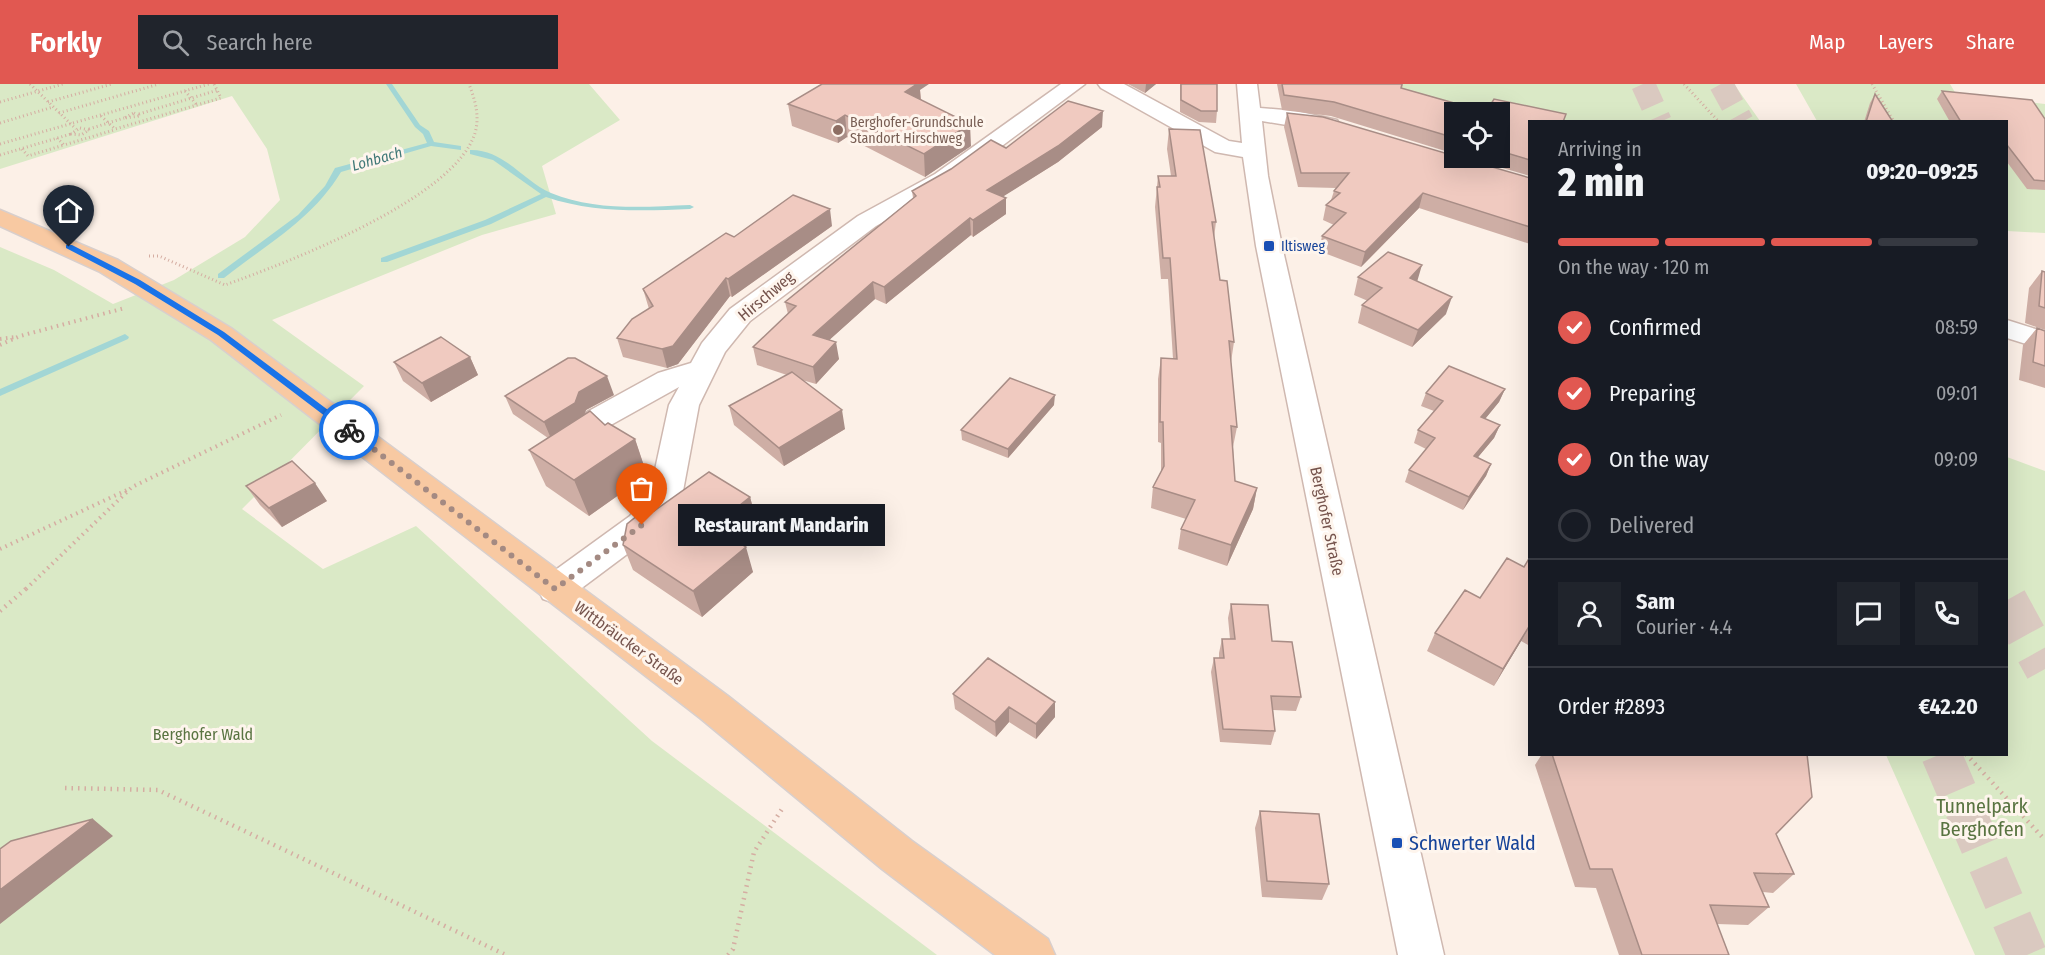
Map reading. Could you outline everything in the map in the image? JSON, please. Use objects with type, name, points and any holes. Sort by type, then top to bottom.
[{"type":"main road","name":"Wittbräucker Straße","points":[[0,217],[109,266],[221,334],[311,400],[555,589],[714,707],[897,855],[1032,955]]},
{"type":"street","points":[[1108,84],[1223,147],[1254,152]]},
{"type":"street","name":"Berghofer Straße","points":[[1247,84],[1256,176],[1269,246],[1421,955]]},
{"type":"street","name":"Hirschweg","points":[[555,589],[642,525],[667,491],[684,405],[699,370],[712,349],[740,315],[793,273],[867,221],[970,162],[1071,85]]},
{"type":"street","points":[[1251,114],[1296,118],[1345,130]]},
{"type":"street","points":[[2008,329],[2045,341]]},
{"type":"street","points":[[598,419],[668,380],[699,370]]},
{"type":"path","points":[[30,84],[76,129],[89,129],[130,114],[140,114],[218,90]]},
{"type":"path","points":[[0,102],[63,84]]},
{"type":"path","points":[[48,102],[112,84]]},
{"type":"path","points":[[59,113],[159,84]]},
{"type":"path","points":[[0,144],[210,84]]},
{"type":"path","points":[[22,149],[28,156],[221,98],[214,84]]},
{"type":"path","points":[[138,256],[159,256],[225,285],[273,269],[356,230],[393,210],[428,186],[464,153],[472,140],[478,118],[476,99],[469,84]]},
{"type":"path","points":[[1684,84],[1717,120]]},
{"type":"path","points":[[1872,84],[1893,120]]},
{"type":"path","points":[[185,91],[197,105]]},
{"type":"path","points":[[145,103],[160,116]]},
{"type":"path","points":[[0,123],[53,107]]},
{"type":"path","points":[[125,109],[130,114]]},
{"type":"path","points":[[124,118],[135,118],[140,114]]},
{"type":"path","points":[[101,116],[115,129]]},
{"type":"path","points":[[135,118],[140,122]]},
{"type":"path","points":[[71,134],[76,129]]},
{"type":"path","points":[[0,155],[71,134],[83,134],[89,129]]},
{"type":"path","points":[[83,134],[87,138]]},
{"type":"path","points":[[57,138],[64,145]]},
{"type":"path","points":[[0,339],[20,336],[137,305],[159,295]]},
{"type":"path","points":[[0,345],[20,336]]},
{"type":"path","points":[[0,549],[311,400]]},
{"type":"path","points":[[0,611],[44,574],[132,487]]},
{"type":"path","points":[[1968,756],[2045,840]]},
{"type":"path","points":[[728,955],[733,949],[754,852],[772,821],[806,782]]},
{"type":"path","points":[[65,788],[158,790],[506,955]]},
{"type":"green space","name":"Berghofer Wald","points":[[0,84],[589,84],[620,120],[542,166],[556,214],[482,235],[272,320],[364,386],[242,509],[323,569],[416,526],[652,741],[937,955],[0,955],[0,247],[54,270],[113,304],[174,280],[245,237],[280,200],[267,149],[232,96],[0,169]]},
{"type":"green space","points":[[1396,84],[1734,84],[1759,120],[1528,120],[1510,115],[1510,102],[1444,102],[1444,105],[1387,97]]},
{"type":"green space","points":[[1796,84],[1950,84],[1956,94],[2045,104],[2045,233],[2008,231],[2008,120],[1816,120]]},
{"type":"green space","name":"Tunnelpark Berghofen","points":[[2008,457],[2045,471],[2045,955],[1975,955],[1886,756],[2008,756]]},
{"type":"building","points":[[822,84],[917,84],[905,92],[970,124],[924,154],[845,115],[836,121],[788,104]]},
{"type":"building","points":[[1181,84],[1217,84],[1217,111],[1201,111],[1181,100]]},
{"type":"building","points":[[1282,84],[1402,84],[1401,88],[1451,102],[1444,102],[1444,135],[1334,102],[1284,95]]},
{"type":"building","points":[[1942,91],[2032,100],[2045,119],[2045,181],[2034,180],[2008,146],[2008,120],[1960,120]]},
{"type":"building","points":[[1875,94],[1892,120],[1867,120]]},
{"type":"building","points":[[1494,99],[1508,102],[1492,102]]},
{"type":"building","points":[[1068,101],[1103,111],[1058,146],[987,190],[1006,198],[973,220],[970,218],[884,287],[873,282],[813,335],[836,342],[813,367],[753,347],[796,306],[785,302],[916,196],[912,191],[951,169],[991,140],[1006,148]]},
{"type":"building","points":[[1510,102],[1566,114],[1564,120],[1528,120],[1528,159],[1510,154]]},
{"type":"building","points":[[1287,113],[1323,117],[1444,153],[1444,168],[1496,168],[1528,177],[1528,226],[1423,193],[1365,252],[1322,236],[1346,213],[1326,205],[1340,193],[1334,191],[1349,173],[1301,173]]},
{"type":"building","points":[[1169,129],[1200,130],[1216,222],[1212,222],[1220,280],[1227,281],[1234,342],[1229,341],[1237,427],[1231,426],[1235,481],[1257,488],[1231,545],[1181,529],[1195,500],[1153,487],[1164,466],[1163,422],[1160,422],[1161,358],[1177,359],[1170,258],[1163,258],[1157,187],[1160,187],[1158,176],[1176,176]]},
{"type":"building","points":[[793,195],[830,209],[728,279],[726,278],[673,346],[662,349],[617,338],[632,319],[653,306],[643,289],[726,233],[734,237]]},
{"type":"building","points":[[1388,252],[1422,265],[1410,278],[1452,297],[1418,330],[1362,305],[1382,288],[1358,277]]},
{"type":"building","points":[[2042,271],[2045,272],[2045,308],[2039,306]]},
{"type":"building","points":[[2037,328],[2045,331],[2045,366],[2033,362]]},
{"type":"building","points":[[441,337],[470,357],[422,383],[394,362]]},
{"type":"building","points":[[568,358],[575,358],[607,376],[579,392],[575,403],[544,422],[505,396]]},
{"type":"building","points":[[1449,366],[1505,389],[1481,417],[1500,425],[1474,456],[1491,464],[1469,497],[1409,470],[1435,438],[1418,430],[1443,401],[1426,393]]},
{"type":"building","points":[[792,372],[842,410],[779,448],[729,406]]},
{"type":"building","points":[[1010,378],[1055,395],[1008,449],[961,430]]},
{"type":"building","points":[[590,411],[605,425],[608,423],[635,439],[574,480],[529,450]]},
{"type":"building","points":[[292,461],[315,483],[269,508],[246,486]]},
{"type":"building","points":[[709,472],[750,497],[714,526],[746,547],[693,591],[623,545],[627,524],[648,507],[654,511]]},
{"type":"building","points":[[1507,558],[1524,567],[1528,560],[1528,628],[1503,669],[1435,633],[1465,590],[1480,598]]},
{"type":"building","points":[[1231,604],[1268,605],[1272,641],[1292,642],[1301,697],[1271,696],[1275,731],[1223,729],[1214,658],[1224,658],[1222,639],[1235,639]]},
{"type":"building","points":[[988,658],[1055,702],[1036,724],[1009,707],[995,722],[953,694]]},
{"type":"building","points":[[1553,756],[1807,756],[1812,797],[1776,834],[1794,874],[1754,873],[1769,907],[1710,905],[1729,955],[1642,955],[1612,869],[1590,869]]},
{"type":"building","points":[[1260,811],[1319,814],[1329,884],[1267,881]]},
{"type":"building","points":[[93,819],[0,890],[0,849],[11,841]]},
{"type":"waterway","name":"Lohbach","points":[[389,84],[417,126],[426,133],[431,144]]},
{"type":"waterway","name":"Lohbach","points":[[221,276],[301,216],[328,187],[338,170],[431,144]]},
{"type":"waterway","points":[[431,144],[458,148]]},
{"type":"waterway","points":[[473,152],[496,158],[546,194]]},
{"type":"waterway","points":[[384,260],[488,222],[546,194]]},
{"type":"waterway","points":[[546,194],[599,207],[635,209],[690,207]]},
{"type":"waterway","name":"Lohbach","points":[[0,393],[125,337]]},
{"type":"tunnel","points":[[1643,84],[1659,120]]},
{"type":"tunnel","points":[[1721,84],[1741,120]]},
{"type":"tunnel","points":[[2008,602],[2045,669]]},
{"type":"tunnel","points":[[1942,756],[2027,955]]},
{"type":"way so far","points":[[349,430],[555,589],[642,525]]},
{"type":"place","name":"Berghofer-Grundschule Standort Hirschweg","points":[[838,130]]},
{"type":"place","name":"Iltisweg","points":[[1269,246]]},
{"type":"place","name":"Restaurant Mandarin","points":[[642,525]]},
{"type":"place","name":"Schwerter Wald","points":[[1397,843]]},
{"type":"route","points":[[69,247],[138,282],[221,334],[349,430]]}]
